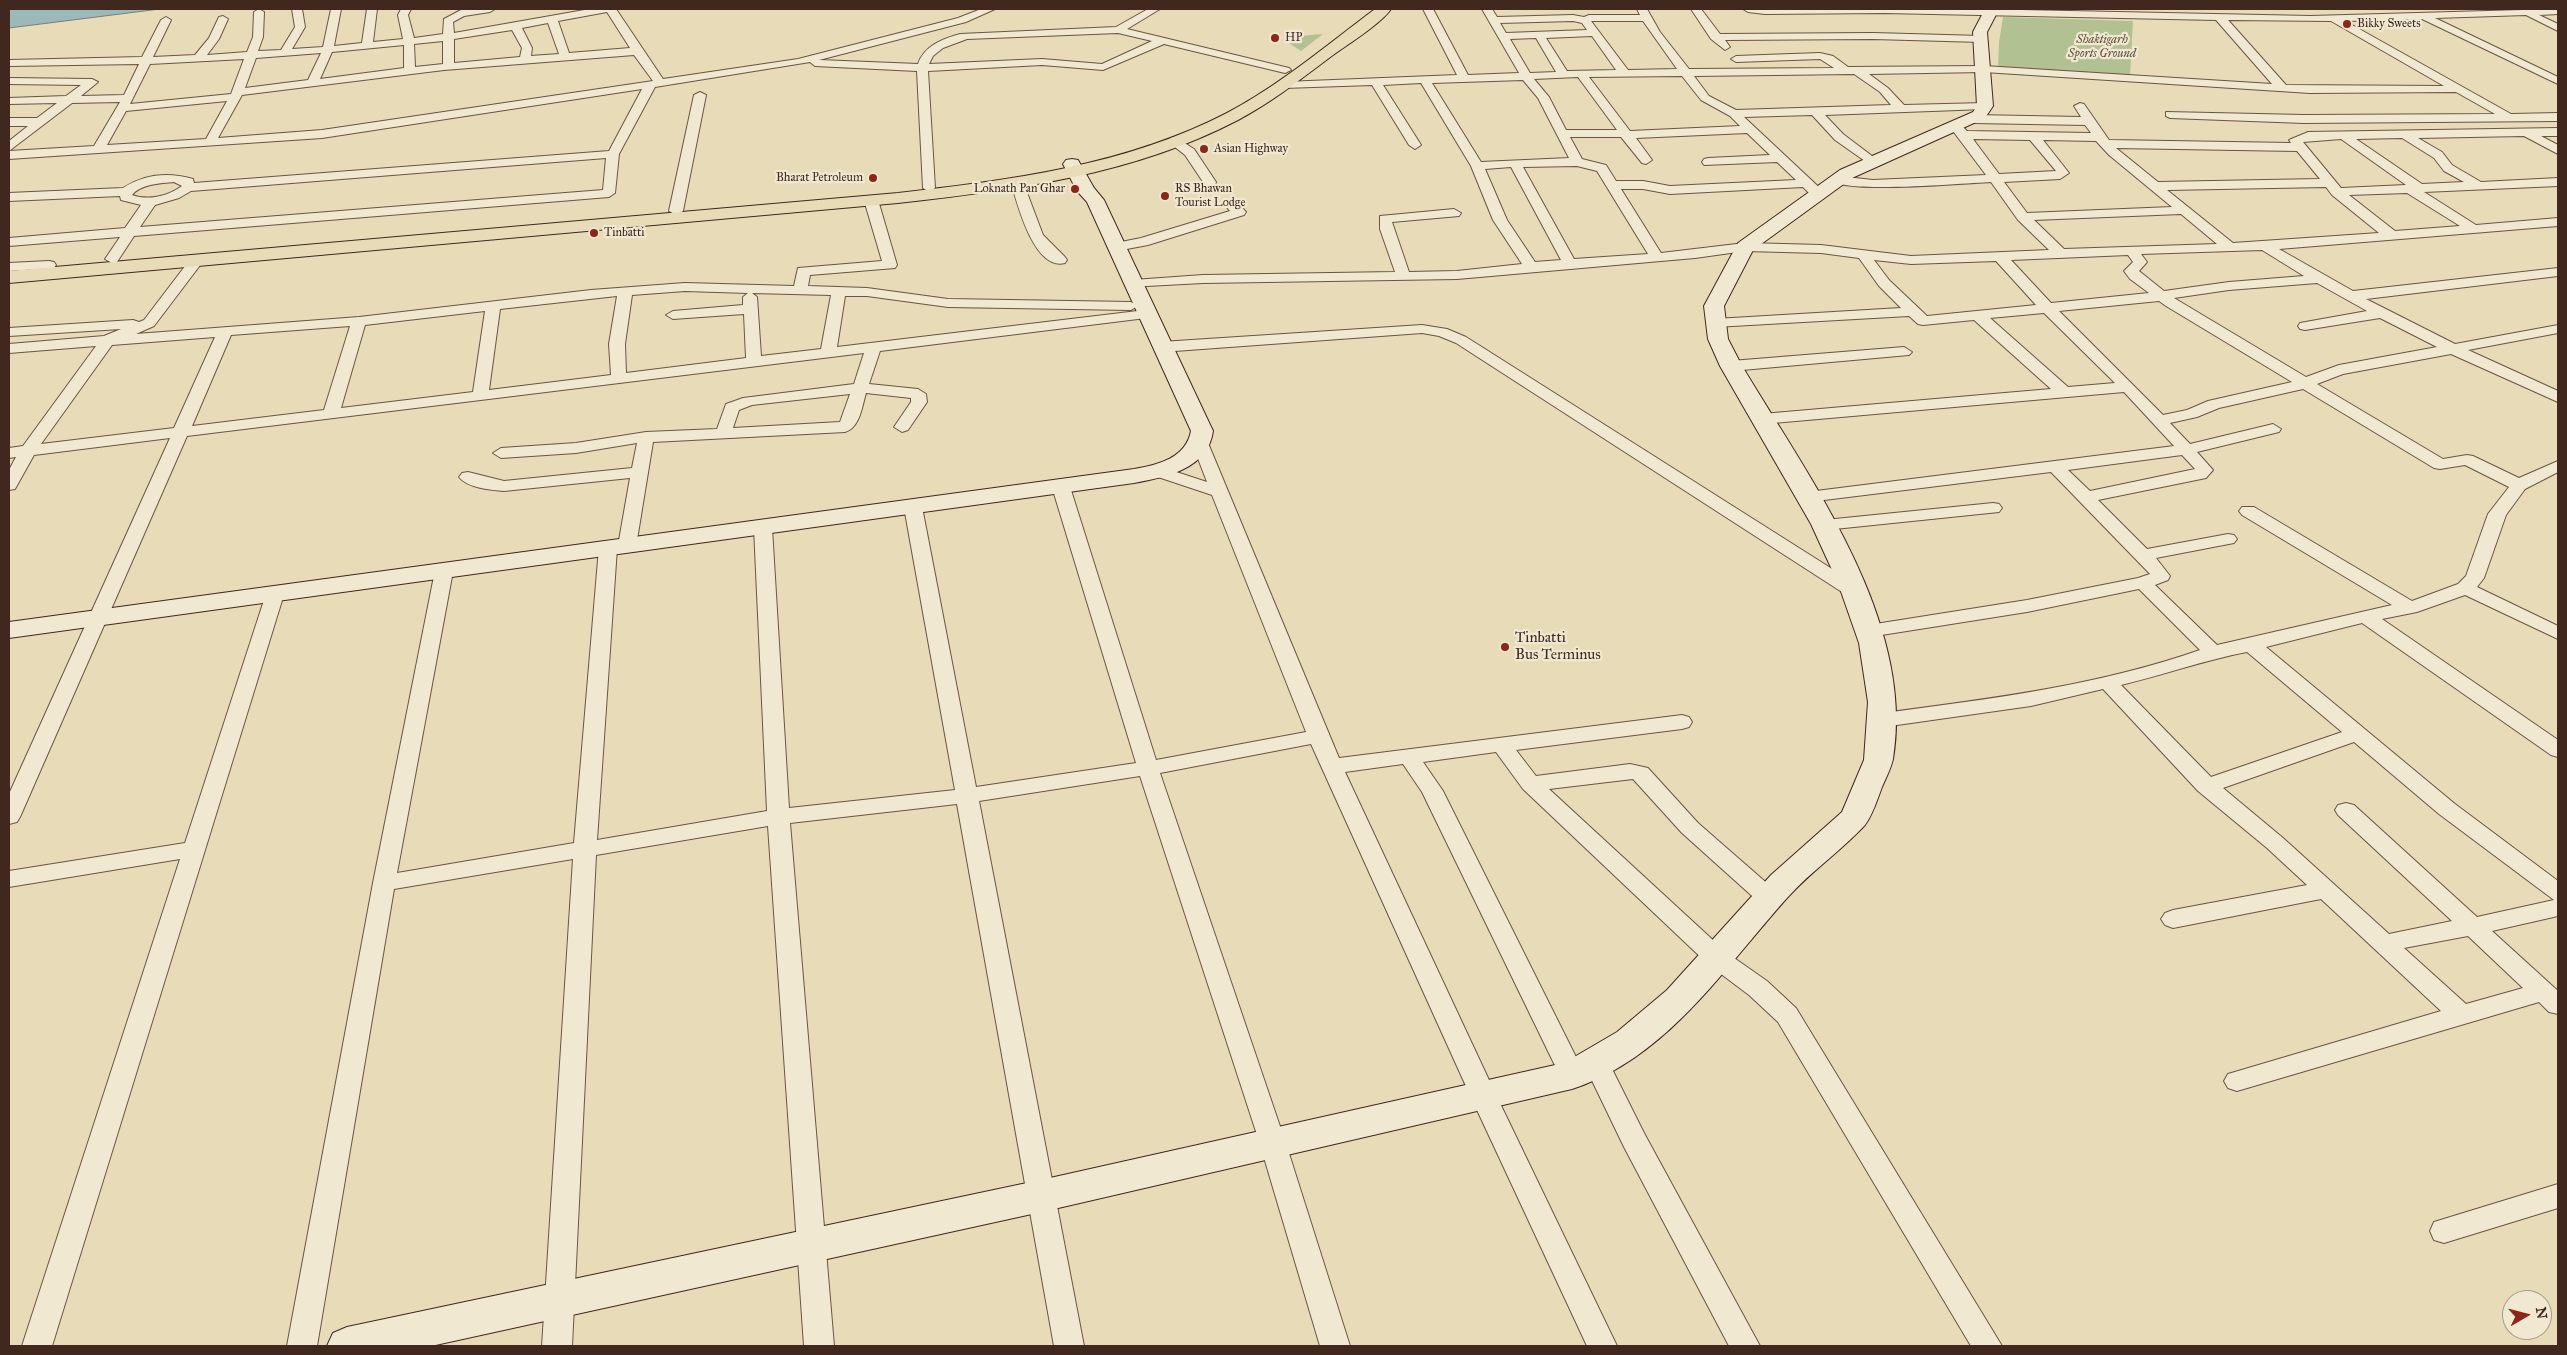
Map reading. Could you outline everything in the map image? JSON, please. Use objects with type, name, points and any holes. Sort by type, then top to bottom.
[{"type":"main road","points":[[9,277],[440,239],[482,239],[594,230],[681,221],[726,213],[871,200],[1044,177],[1085,177],[1116,160],[1175,141],[1231,117],[1368,9]]},
{"type":"main road","points":[[1085,177],[1142,144],[1210,117],[1246,98],[1281,78],[1384,9]]},
{"type":"main road","points":[[9,268],[676,211],[929,188],[987,180],[1085,177],[1098,174],[1116,160]]},
{"type":"street","points":[[287,55],[301,24],[297,9]]},
{"type":"street","points":[[312,83],[328,49],[336,9]]},
{"type":"street","points":[[367,46],[372,9]]},
{"type":"street","points":[[406,9],[402,15],[409,41],[410,72]]},
{"type":"street","points":[[449,67],[447,37],[450,19],[467,12],[490,9]]},
{"type":"street","points":[[9,54],[199,57],[287,55],[328,49],[485,35],[515,25],[606,9]]},
{"type":"street","points":[[611,9],[655,84]]},
{"type":"street","points":[[9,155],[322,134],[798,62],[962,20],[990,9]]},
{"type":"street","points":[[1118,30],[1155,9]]},
{"type":"street","points":[[1428,9],[1464,78]]},
{"type":"street","points":[[1489,13],[1560,9]]},
{"type":"street","points":[[1696,9],[1715,37],[1749,72]]},
{"type":"street","points":[[1748,9],[1765,11],[1846,9],[1952,10],[1988,20]]},
{"type":"street","points":[[2295,9],[2311,19]]},
{"type":"street","points":[[2407,9],[2558,81]]},
{"type":"street","points":[[2466,9],[2478,14]]},
{"type":"street","points":[[2523,11],[2558,28]]},
{"type":"street","points":[[1715,37],[1873,36],[1988,20],[2144,12],[2220,18],[2334,19],[2558,11]]},
{"type":"street","points":[[204,143],[213,139],[236,94],[259,32],[259,12]]},
{"type":"street","points":[[1489,13],[1573,18],[1644,13],[1655,33],[1705,98],[1734,114],[1781,158],[1820,185]]},
{"type":"street","points":[[1489,13],[1526,76],[1543,97],[1578,162]]},
{"type":"street","points":[[1588,16],[1595,33],[1624,73]]},
{"type":"street","points":[[551,18],[559,34],[565,57]]},
{"type":"street","points":[[2220,18],[2247,44],[2250,53],[2282,88]]},
{"type":"street","points":[[199,57],[214,39],[223,19]]},
{"type":"street","points":[[2334,19],[2507,116]]},
{"type":"street","points":[[98,150],[125,103],[166,20]]},
{"type":"street","points":[[1988,20],[1984,69],[1970,122],[1996,179],[2023,218],[2061,253]]},
{"type":"street","points":[[515,25],[527,48],[525,60]]},
{"type":"street","points":[[929,188],[922,68],[924,59],[933,49],[954,39],[968,36],[1118,30],[1162,41],[1281,78],[1376,83],[1563,74],[1984,69],[2310,90],[2461,89]]},
{"type":"street","points":[[1501,36],[1595,33]]},
{"type":"street","points":[[1539,35],[1563,74]]},
{"type":"street","points":[[798,62],[922,68],[1042,62],[1103,67],[1162,41]]},
{"type":"street","points":[[9,101],[70,100],[125,103],[236,94],[279,82],[312,83],[410,72],[449,67],[486,58],[525,60],[637,51]]},
{"type":"street","points":[[9,63],[149,55]]},
{"type":"street","points":[[1736,59],[1820,56],[1829,58],[1884,90],[1900,108]]},
{"type":"street","points":[[1581,74],[1646,160]]},
{"type":"street","points":[[9,81],[92,80],[70,100],[9,147]]},
{"type":"street","points":[[1425,81],[1477,166],[1500,220],[1531,267]]},
{"type":"street","points":[[1376,83],[1415,145]]},
{"type":"street","points":[[9,242],[609,193],[614,154],[655,84]]},
{"type":"street","points":[[676,211],[700,95]]},
{"type":"street","points":[[2080,106],[2102,140],[2154,186],[2230,247]]},
{"type":"street","points":[[1734,114],[1900,108],[2033,136],[2298,147]]},
{"type":"street","points":[[1815,111],[1839,137],[1872,162]]},
{"type":"street","points":[[2170,114],[2304,120],[2507,116],[2558,117]]},
{"type":"street","points":[[9,122],[40,122]]},
{"type":"street","points":[[347,1346],[1041,1196],[1483,1095],[1585,1069],[1666,1012],[1718,959],[1769,898],[1855,816],[1876,768],[1883,720],[1880,672],[1869,631],[1825,525],[1731,366],[1718,340],[1714,306],[1745,247],[1820,185],[1970,122],[2089,122]]},
{"type":"street","points":[[1562,134],[1626,134],[1750,129]]},
{"type":"street","points":[[2392,236],[2333,188],[2294,140],[2299,138],[2345,136],[2558,132]]},
{"type":"street","points":[[2527,133],[2558,150]]},
{"type":"street","points":[[2405,135],[2438,155],[2448,168],[2479,186]]},
{"type":"street","points":[[1613,185],[1643,185],[1670,190],[1996,179],[2055,176],[2063,173],[2033,136]]},
{"type":"street","points":[[2345,136],[2415,189],[2474,229]]},
{"type":"street","points":[[1175,141],[1190,152],[1210,182]]},
{"type":"street","points":[[126,192],[126,197],[130,200],[151,200],[176,194],[188,187],[614,154]]},
{"type":"street","points":[[1708,162],[1781,158]]},
{"type":"street","points":[[1477,166],[1578,162],[1602,168],[1637,228],[1657,257]]},
{"type":"street","points":[[1515,164],[1570,264]]},
{"type":"street","points":[[1085,177],[1161,347],[1202,431],[1200,443],[1318,736],[1334,766],[1483,1095],[1602,1346]]},
{"type":"street","points":[[9,197],[126,192],[141,183],[167,178],[182,179],[188,182],[188,187]]},
{"type":"street","points":[[1017,182],[1033,232],[1045,250],[1060,260]]},
{"type":"street","points":[[2154,186],[2415,189],[2558,182]]},
{"type":"street","points":[[112,259],[151,200]]},
{"type":"street","points":[[801,289],[803,272],[890,265],[871,200]]},
{"type":"street","points":[[1116,246],[1143,242],[1239,212],[1231,204]]},
{"type":"street","points":[[2023,218],[2184,210]]},
{"type":"street","points":[[1404,277],[1394,248],[1385,230],[1385,219],[1454,213]]},
{"type":"street","points":[[1133,284],[1203,279],[1457,275],[1745,247],[1786,246],[1864,255],[1944,260],[2061,253],[2265,246],[2558,222]]},
{"type":"street","points":[[2265,246],[2317,279],[2452,349],[2558,397]]},
{"type":"street","points":[[2132,251],[2140,262],[2131,271],[2135,276],[2161,296],[2303,384],[2440,464],[2467,460],[2520,486]]},
{"type":"street","points":[[1864,255],[1884,283],[1922,321],[2161,296],[2229,286],[2317,279]]},
{"type":"street","points":[[2000,257],[2046,307],[2160,420],[2184,450],[2205,470],[2200,474],[2086,497]]},
{"type":"street","points":[[9,485],[28,451],[108,340],[149,323],[197,260]]},
{"type":"street","points":[[2351,296],[2558,272]]},
{"type":"street","points":[[2543,273],[2558,281]]},
{"type":"street","points":[[9,348],[359,321],[493,305],[685,287],[801,289],[898,295],[948,303],[1144,310]]},
{"type":"street","points":[[749,288],[754,362]]},
{"type":"street","points":[[828,353],[839,291]]},
{"type":"street","points":[[619,378],[617,344],[625,292]]},
{"type":"street","points":[[480,396],[493,305]]},
{"type":"street","points":[[673,315],[750,309]]},
{"type":"street","points":[[9,453],[828,353],[1144,310]]},
{"type":"street","points":[[1715,323],[1875,315],[1911,311]]},
{"type":"street","points":[[2305,326],[2383,313]]},
{"type":"street","points":[[1977,315],[2066,394]]},
{"type":"street","points":[[331,414],[359,321]]},
{"type":"street","points":[[9,332],[149,323],[194,333]]},
{"type":"street","points":[[1161,347],[1422,329],[1442,332],[1460,340],[1852,590]]},
{"type":"street","points":[[2160,420],[2191,414],[2214,404],[2303,384],[2339,370],[2558,329]]},
{"type":"street","points":[[9,816],[182,432],[225,331]]},
{"type":"street","points":[[501,453],[570,449],[646,437],[845,427],[849,422],[874,347]]},
{"type":"street","points":[[1731,366],[1904,352]]},
{"type":"street","points":[[1762,419],[2066,394],[2128,387]]},
{"type":"street","points":[[723,434],[730,413],[736,404],[772,397],[861,388],[918,394],[919,402],[902,427]]},
{"type":"street","points":[[1808,496],[2184,450],[2272,429]]},
{"type":"street","points":[[557,1346],[585,849],[618,547],[640,472],[646,437]]},
{"type":"street","points":[[9,630],[762,528],[1158,471],[1182,460],[1200,443]]},
{"type":"street","points":[[1869,631],[2018,608],[2143,583],[2161,576],[2143,554],[2054,466]]},
{"type":"street","points":[[1883,720],[2031,700],[2167,668],[2214,652],[2251,645],[2365,616],[2410,608],[2465,588],[2475,578],[2497,514],[2520,486],[2558,466]]},
{"type":"street","points":[[1158,471],[1220,492]]},
{"type":"street","points":[[468,477],[492,485],[504,486],[640,472]]},
{"type":"street","points":[[1061,486],[1148,768],[1273,1144],[1335,1346]]},
{"type":"street","points":[[913,507],[1070,1346]]},
{"type":"street","points":[[1825,525],[1993,508]]},
{"type":"street","points":[[2248,511],[2410,608]]},
{"type":"street","points":[[762,528],[778,817],[820,1346]]},
{"type":"street","points":[[2143,554],[2228,539]]},
{"type":"street","points":[[302,1346],[384,883],[444,571]]},
{"type":"street","points":[[2143,583],[2214,652]]},
{"type":"street","points":[[2465,588],[2558,633]]},
{"type":"street","points":[[38,1346],[276,594]]},
{"type":"street","points":[[2365,616],[2558,750]]},
{"type":"street","points":[[2251,645],[2448,809],[2558,893]]},
{"type":"street","points":[[2107,682],[2206,786],[2244,820],[2275,843],[2461,1015]]},
{"type":"street","points":[[1334,766],[1682,722]]},
{"type":"street","points":[[2206,786],[2357,734]]},
{"type":"street","points":[[384,883],[778,817],[967,796],[1148,768],[1318,736]]},
{"type":"street","points":[[1501,744],[1531,784],[1718,959],[1758,988],[1788,1015],[1987,1346]]},
{"type":"street","points":[[1408,756],[1432,791],[1585,1069],[1632,1139],[1746,1346]]},
{"type":"street","points":[[1531,784],[1630,771],[1640,773],[1690,828],[1769,898]]},
{"type":"street","points":[[2346,810],[2551,998]]},
{"type":"street","points":[[9,879],[194,849]]},
{"type":"street","points":[[2173,919],[2326,890]]},
{"type":"street","points":[[2383,944],[2543,912],[2558,906]]},
{"type":"street","points":[[2238,1081],[2461,1015],[2551,998]]},
{"type":"street","points":[[2444,1231],[2558,1196]]},
{"type":"green space","name":"Shaktigarh Sports Ground","points":[[2003,17],[2133,21],[2130,75],[1998,69],[1999,42]]},
{"type":"green space","points":[[1323,34],[1301,51],[1289,43],[1299,36]]},
{"type":"water","points":[[9,9],[160,9],[9,28]]},
{"type":"place","name":"Bikky Sweets","points":[[2347,24]]},
{"type":"place","name":"HP","points":[[1275,38]]},
{"type":"place","name":"Asian Highway","points":[[1204,149]]},
{"type":"place","name":"Bharat Petroleum","points":[[873,178]]},
{"type":"place","name":"Loknath Pan Ghar","points":[[1075,189]]},
{"type":"place","name":"RS Bhawan Tourist Lodge","points":[[1165,196]]},
{"type":"place","name":"Tinbatti","points":[[594,233]]},
{"type":"place","name":"Tinbatti Bus Terminus","points":[[1505,647]]}]
